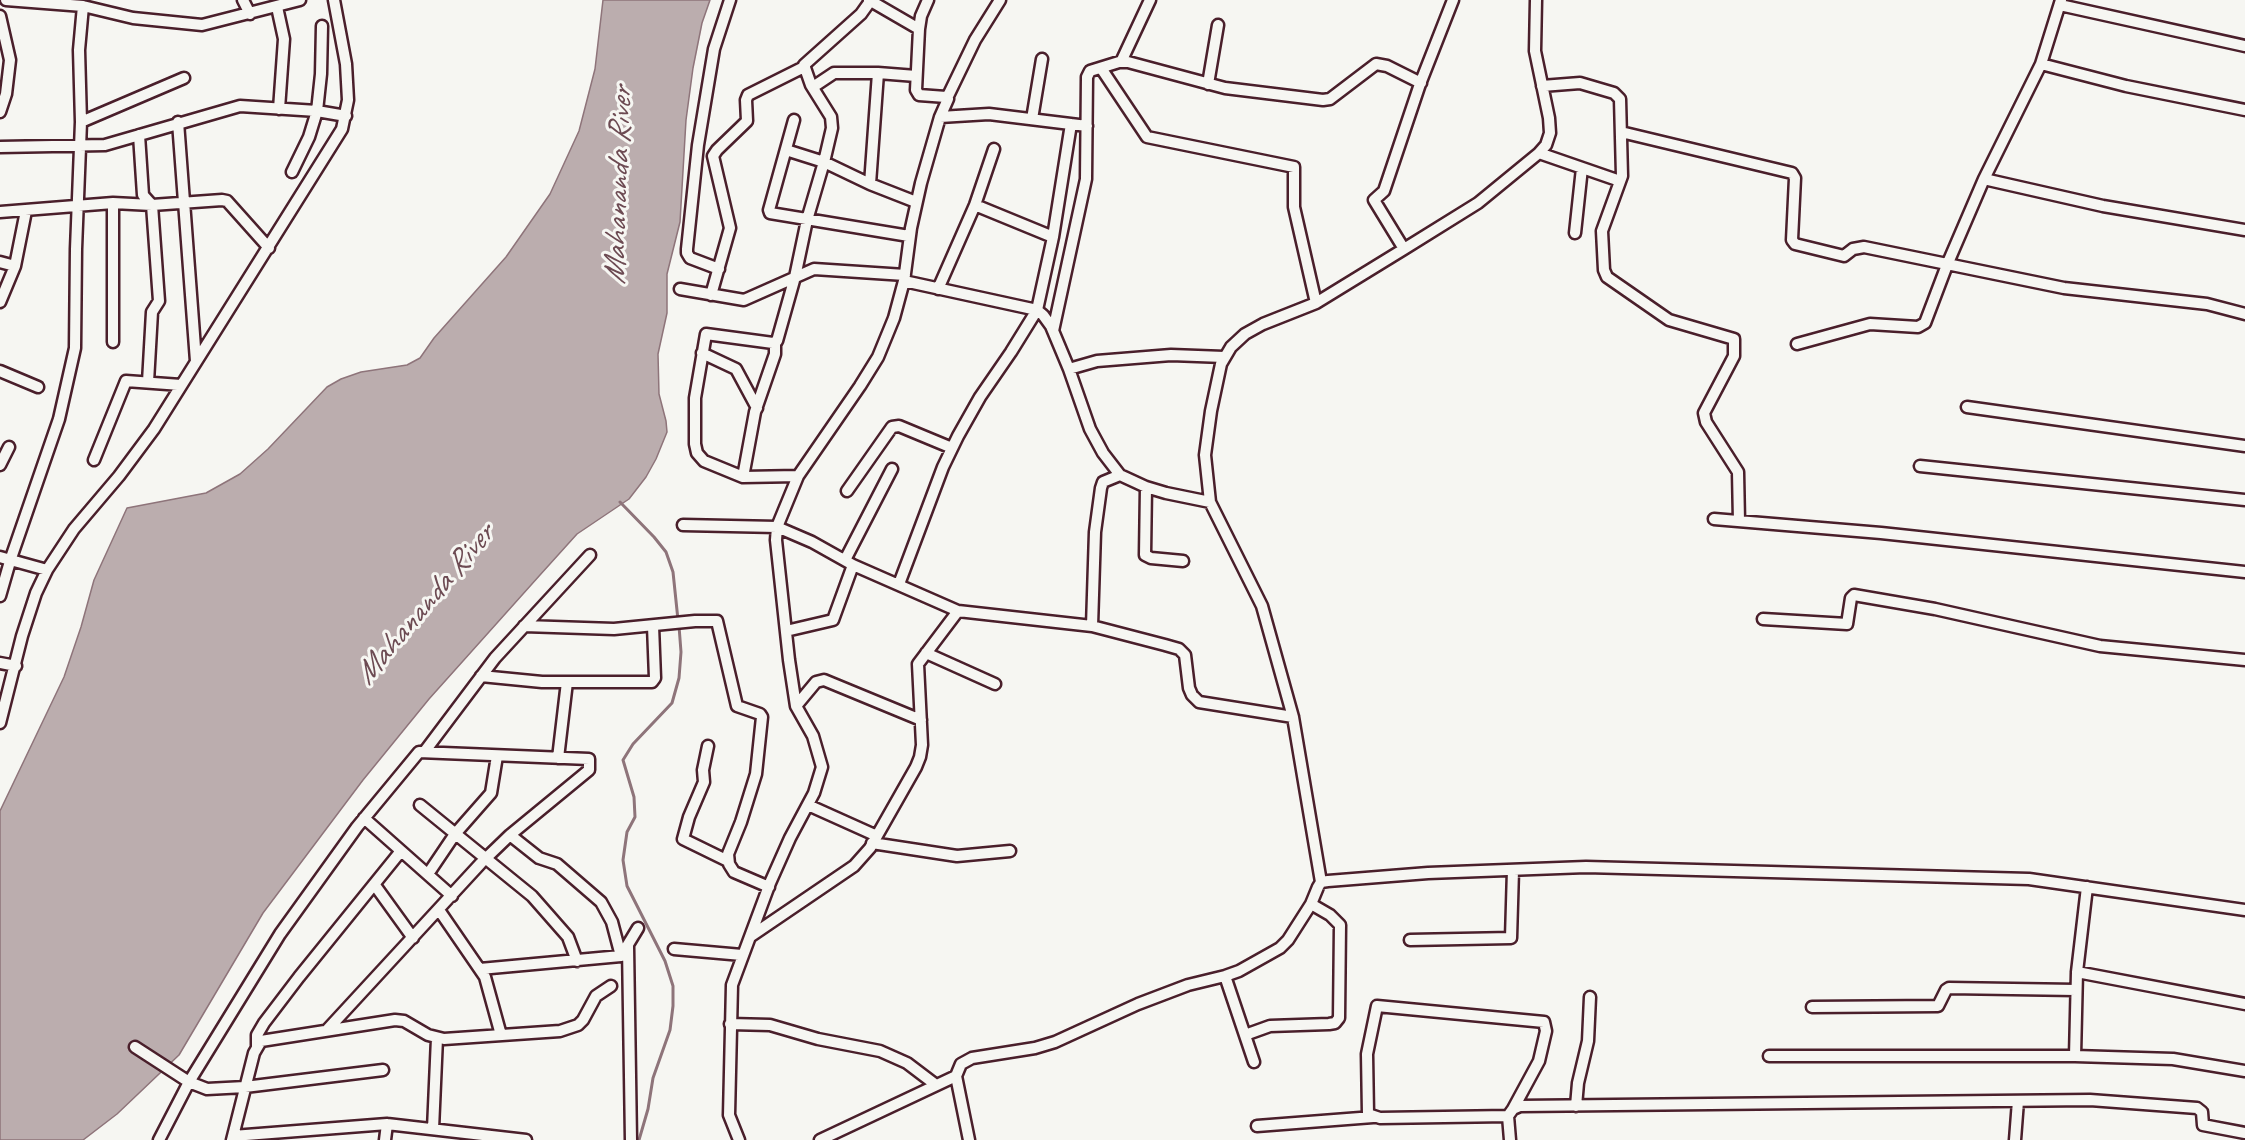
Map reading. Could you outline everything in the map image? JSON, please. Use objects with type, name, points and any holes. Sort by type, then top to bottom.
[{"type":"street","points":[[6,0],[83,6],[133,18],[202,25],[250,14],[269,5],[300,0]]},
{"type":"street","points":[[243,0],[250,14]]},
{"type":"street","points":[[0,723],[26,625],[47,570],[74,529],[119,476],[154,429],[336,141],[346,116],[348,100],[346,64],[334,0]]},
{"type":"street","points":[[719,268],[690,258],[687,249],[698,145],[714,49],[730,0]]},
{"type":"street","points":[[711,295],[730,228],[713,156],[747,122],[746,99],[749,93],[804,67],[804,64],[861,14],[870,0],[919,29]]},
{"type":"street","points":[[928,0],[921,16],[919,29],[916,90],[919,95],[947,98]]},
{"type":"street","points":[[739,1140],[729,1115],[732,985],[769,887],[821,776],[822,766],[813,736],[796,706],[776,540],[777,527],[798,476],[878,357],[894,318],[904,278],[916,202],[940,117],[975,40],[1000,0]]},
{"type":"street","points":[[1121,62],[1150,0]]},
{"type":"street","points":[[1404,249],[1374,200],[1384,191],[1421,83],[1453,0]]},
{"type":"street","points":[[969,1140],[956,1076],[961,1064],[972,1058],[1035,1048],[1055,1042],[1138,1004],[1188,985],[1225,976],[1280,948],[1296,930],[1311,904],[1321,882],[1293,717],[1262,606],[1210,502],[1205,455],[1211,411],[1224,357],[1245,334],[1263,324],[1316,303],[1478,203],[1546,145],[1550,133],[1549,118],[1535,42],[1536,0]]},
{"type":"street","points":[[1797,344],[1870,324],[1921,326],[1925,323],[1984,179],[2041,64],[2061,2],[2245,46]]},
{"type":"street","points":[[269,5],[284,39],[279,109]]},
{"type":"street","points":[[0,596],[5,557],[59,419],[75,348],[81,122],[79,50],[83,6]]},
{"type":"street","points":[[0,16],[10,60],[6,94],[0,112]]},
{"type":"street","points":[[1208,84],[1218,25]]},
{"type":"street","points":[[292,172],[309,137],[317,111],[321,74],[322,26]]},
{"type":"street","points":[[1032,120],[1042,59]]},
{"type":"street","points":[[1053,331],[1086,179],[1087,77],[1090,71],[1128,62],[1208,84],[1263,94],[1327,100],[1374,65],[1379,64],[1421,83]]},
{"type":"street","points":[[2041,64],[2126,86],[2245,110]]},
{"type":"street","points":[[742,477],[756,408],[775,354],[775,343],[795,277],[807,220],[825,162],[832,122],[804,67]]},
{"type":"street","points":[[1101,68],[1147,137],[1294,167],[1294,207],[1316,303]]},
{"type":"street","points":[[813,87],[834,73],[916,76]]},
{"type":"street","points":[[870,184],[878,73]]},
{"type":"street","points":[[81,122],[184,78]]},
{"type":"street","points":[[1542,86],[1580,83],[1614,93],[1620,99],[1623,165],[1620,181],[1602,231],[1604,270],[1607,277],[1669,320],[1734,339],[1734,356],[1704,413],[1706,422],[1738,472],[1739,521]]},
{"type":"street","points":[[0,147],[101,145],[240,106],[317,111],[346,116]]},
{"type":"street","points":[[940,117],[989,114],[1088,126]]},
{"type":"street","points":[[794,120],[769,212],[909,236]]},
{"type":"street","points":[[178,122],[196,361]]},
{"type":"street","points":[[899,584],[952,448],[980,397],[1037,310],[1053,237],[1071,124]]},
{"type":"street","points":[[1621,132],[1792,173],[1795,178],[1792,240],[1795,244],[1844,256],[1859,247],[2064,288],[2212,304],[2245,314]]},
{"type":"street","points":[[139,135],[144,195],[152,205],[159,302],[152,312],[148,382]]},
{"type":"street","points":[[938,289],[975,206],[994,149]]},
{"type":"street","points":[[786,150],[825,162],[870,184],[916,202]]},
{"type":"street","points":[[1539,153],[1620,181]]},
{"type":"street","points":[[1575,233],[1582,168]]},
{"type":"street","points":[[1984,179],[2103,206],[2245,230]]},
{"type":"street","points":[[0,212],[113,203],[152,205],[222,200],[227,201],[269,248]]},
{"type":"street","points":[[112,342],[113,203]]},
{"type":"street","points":[[975,206],[1053,237]]},
{"type":"street","points":[[0,302],[15,266],[26,211]]},
{"type":"street","points":[[0,262],[15,266]]},
{"type":"street","points":[[680,289],[744,300],[818,268],[904,278],[938,289],[1037,310],[1047,320],[1070,369],[1090,429],[1103,453],[1120,475],[1146,487],[1210,502]]},
{"type":"street","points":[[775,343],[708,334],[705,336],[694,398],[697,453],[704,461],[742,477],[798,476]]},
{"type":"street","points":[[702,353],[736,369],[756,408]]},
{"type":"street","points":[[1070,369],[1097,361],[1161,356],[1224,357]]},
{"type":"street","points":[[1,372],[38,387]]},
{"type":"street","points":[[94,460],[126,381],[181,385]]},
{"type":"street","points":[[1967,407],[2245,446]]},
{"type":"street","points":[[847,491],[892,427],[899,426],[952,448]]},
{"type":"street","points":[[0,465],[9,447]]},
{"type":"street","points":[[1920,466],[2245,500]]},
{"type":"street","points":[[786,631],[833,620],[849,562],[892,469]]},
{"type":"street","points":[[1092,626],[1095,532],[1101,488],[1103,482],[1120,475]]},
{"type":"street","points":[[1146,487],[1145,555],[1152,558],[1183,561]]},
{"type":"street","points":[[1714,519],[1903,535],[2245,572]]},
{"type":"street","points":[[682,525],[777,527],[812,542],[849,562],[958,610],[980,615],[1092,626],[1165,645],[1183,652],[1187,658],[1189,688],[1195,699],[1200,702],[1293,717]]},
{"type":"street","points":[[425,751],[481,676],[590,555]]},
{"type":"street","points":[[5,557],[47,570]]},
{"type":"street","points":[[1763,619],[1847,624],[1851,598],[1854,595],[1935,609],[2100,646],[2245,660]]},
{"type":"street","points":[[751,937],[854,866],[875,839],[916,767],[922,745],[917,670],[919,662],[958,610]]},
{"type":"street","points":[[524,626],[614,629],[717,621],[737,706],[760,714],[762,717],[755,777],[728,861],[734,872],[769,887]]},
{"type":"street","points":[[481,676],[567,682],[654,681],[653,626]]},
{"type":"street","points":[[926,653],[995,684]]},
{"type":"street","points":[[0,663],[16,666]]},
{"type":"street","points":[[796,706],[816,681],[824,680],[921,720]]},
{"type":"street","points":[[558,758],[567,682]]},
{"type":"street","points":[[708,746],[703,770],[704,781],[689,815],[683,838],[728,861]]},
{"type":"street","points":[[159,1140],[189,1082],[280,934],[364,818],[419,752],[589,759],[590,769],[510,835],[327,1030]]},
{"type":"street","points":[[428,874],[455,834],[491,793],[497,756]]},
{"type":"street","points":[[420,805],[532,897],[568,937],[577,961]]},
{"type":"street","points":[[808,805],[875,839],[957,856],[1010,850]]},
{"type":"street","points":[[364,818],[452,896]]},
{"type":"street","points":[[510,835],[539,858],[557,864],[601,902],[612,922],[621,956]]},
{"type":"street","points":[[401,851],[264,1023],[257,1035],[257,1046],[233,1138],[387,1124],[526,1140]]},
{"type":"street","points":[[1321,882],[1428,873],[1586,867],[2006,879],[2087,886],[2245,910]]},
{"type":"street","points":[[1410,940],[1509,939],[1512,935],[1513,870]]},
{"type":"street","points":[[374,884],[413,938]]},
{"type":"street","points":[[2075,1056],[2077,972],[2087,886]]},
{"type":"street","points":[[1245,1035],[1270,1026],[1329,1024],[1335,1023],[1339,1018],[1340,925],[1330,915],[1311,904]]},
{"type":"street","points":[[440,910],[484,977],[501,1035]]},
{"type":"street","points":[[480,969],[621,956],[638,928]]},
{"type":"street","points":[[628,946],[631,1140]]},
{"type":"street","points":[[674,949],[742,956]]},
{"type":"street","points":[[2077,972],[2245,1004]]},
{"type":"street","points":[[1225,976],[1254,1062]]},
{"type":"street","points":[[257,1046],[261,1041],[267,1039],[404,1021],[437,1038],[560,1031],[571,1028],[583,1020],[596,996],[611,986]]},
{"type":"street","points":[[1812,1007],[1938,1006],[1949,988],[2076,990]]},
{"type":"street","points":[[1576,1106],[1578,1083],[1588,1041],[1590,997]]},
{"type":"street","points":[[1373,1117],[1368,1114],[1366,1065],[1368,1045],[1378,1006],[1544,1022],[1546,1031],[1539,1061],[1511,1112],[1510,1140]]},
{"type":"street","points":[[730,1024],[770,1025],[818,1039],[880,1051],[907,1063],[936,1085]]},
{"type":"street","points":[[434,1129],[437,1038]]},
{"type":"street","points":[[135,1047],[189,1082],[207,1089],[245,1087],[383,1070]]},
{"type":"street","points":[[1769,1056],[2075,1056],[2173,1059],[2245,1071]]},
{"type":"street","points":[[820,1140],[956,1076]]},
{"type":"street","points":[[2015,1140],[2018,1101]]},
{"type":"street","points":[[1257,1126],[1373,1117],[1511,1112],[1520,1106],[2110,1101],[2190,1106],[2200,1109],[2201,1122],[2206,1127],[2245,1133]]},
{"type":"street","points":[[385,1140],[387,1124]]},
{"type":"water","name":"Mahananda River","points":[[603,0],[710,0],[702,23],[693,68],[686,120],[680,222],[667,274],[667,313],[658,354],[659,394],[667,432],[656,459],[629,499],[577,534],[429,699],[363,780],[263,913],[179,1055],[117,1114],[83,1140],[0,1140],[0,811],[64,677],[94,580],[127,508],[206,493],[240,474],[268,449],[327,387],[361,372],[407,365],[420,358],[434,338],[506,257],[550,194],[579,131],[595,69]]},
{"type":"waterway","points":[[620,502],[666,552],[673,572],[678,620]]},
{"type":"waterway","points":[[639,1140],[648,1109],[653,1078],[670,1030],[673,986],[665,961],[627,886],[623,860],[627,832],[635,817],[634,797],[623,760],[633,744],[672,703],[679,678],[681,652],[679,626]]}]
